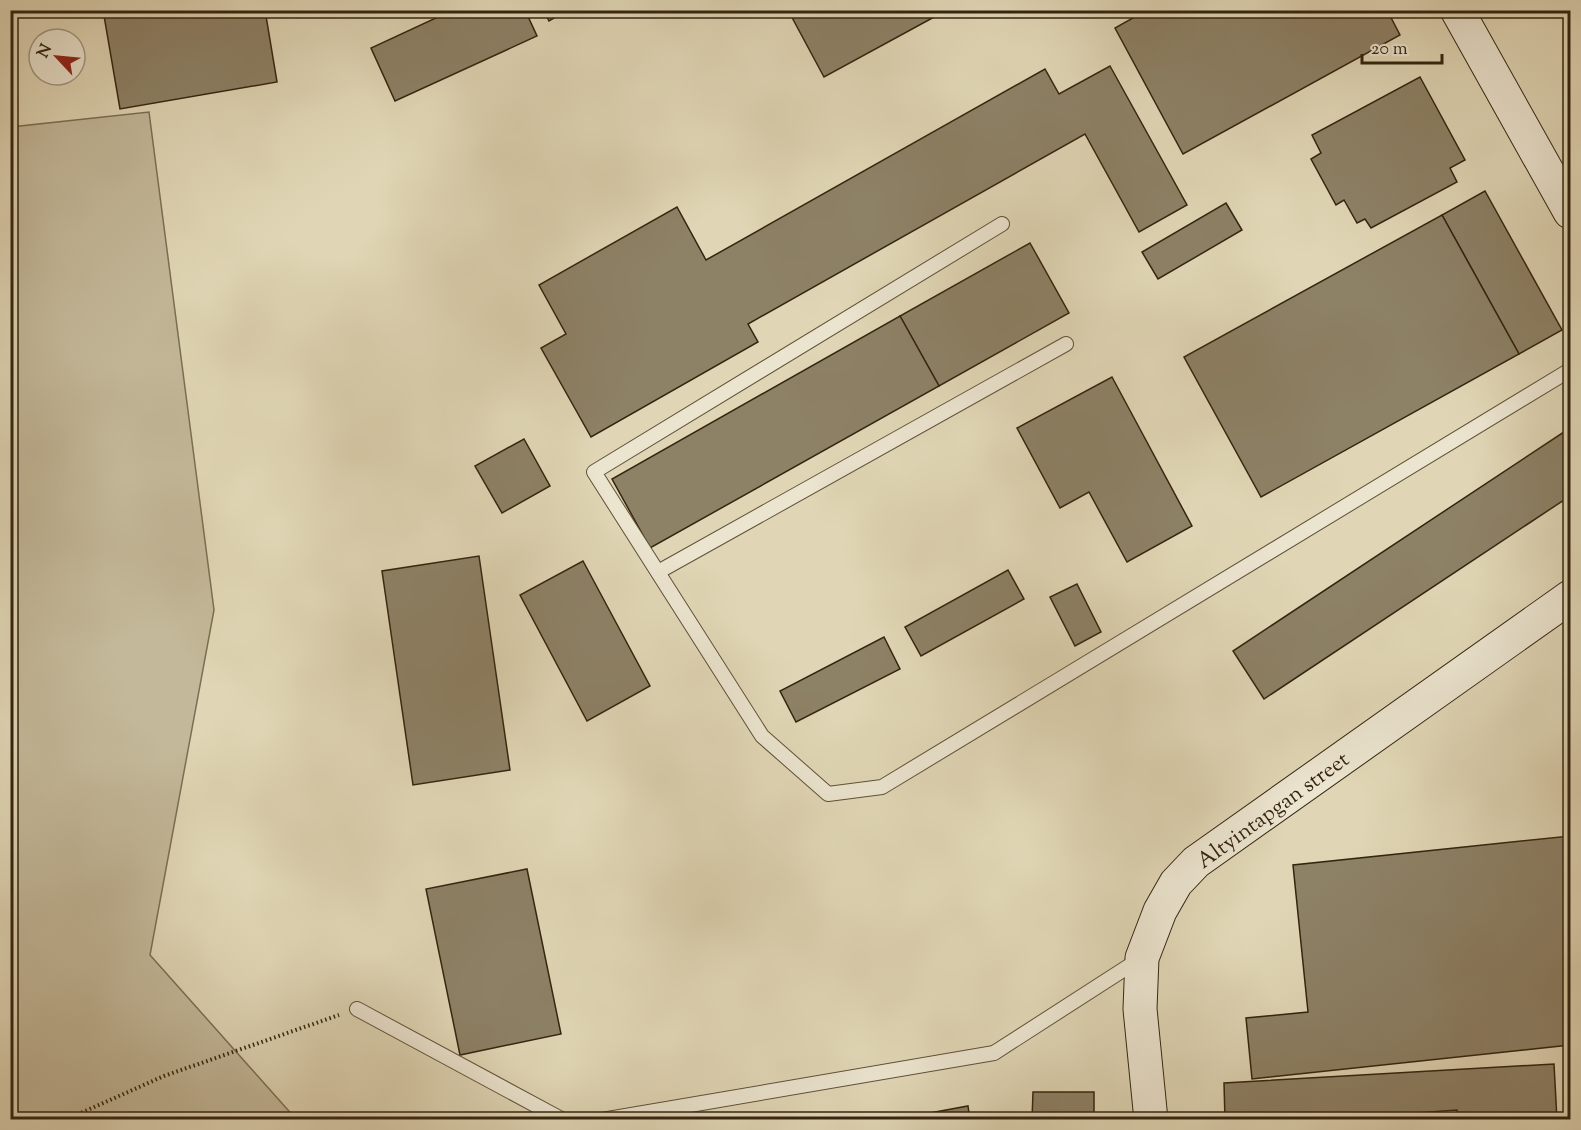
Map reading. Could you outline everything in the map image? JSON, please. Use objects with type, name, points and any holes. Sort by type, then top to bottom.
[{"type":"street","points":[[1457,10],[1570,212]]},
{"type":"street","name":"Altyintapgan street","points":[[1151,1119],[1140,1010],[1142,958],[1160,911],[1176,883],[1196,862],[1570,597]]},
{"type":"lane","points":[[1002,224],[594,472],[762,736],[828,794],[882,787],[1570,370]]},
{"type":"lane","points":[[658,572],[1066,344]]},
{"type":"lane","points":[[602,1119],[994,1053],[1142,958]]},
{"type":"lane","points":[[357,1009],[563,1119]]},
{"type":"path","points":[[65,1119],[164,1076],[357,1009]]},
{"type":"shaded area","points":[[149,112],[214,610],[150,955],[296,1119],[11,1119],[11,127]]},
{"type":"building","points":[[103,10],[265,10],[277,82],[120,109]]},
{"type":"building","points":[[453,10],[525,10],[537,36],[395,101],[371,48]]},
{"type":"building","points":[[543,10],[568,10],[549,21]]},
{"type":"building","points":[[788,10],[947,10],[824,77]]},
{"type":"building","points":[[1147,10],[1387,10],[1400,35],[1183,154],[1115,28]]},
{"type":"building","points":[[1110,66],[1187,205],[1139,232],[1085,134],[748,324],[758,342],[591,437],[541,348],[566,334],[539,285],[677,207],[706,260],[1045,69],[1059,94]]},
{"type":"building","points":[[1420,77],[1465,160],[1450,168],[1457,182],[1371,228],[1365,219],[1357,223],[1344,200],[1336,205],[1311,159],[1321,153],[1312,135]]},
{"type":"building","points":[[1485,191],[1562,330],[1519,354],[1442,215]]},
{"type":"building","points":[[1226,203],[1242,230],[1158,279],[1142,252]]},
{"type":"building","points":[[1442,215],[1519,354],[1261,497],[1184,357]]},
{"type":"building","points":[[1030,243],[1069,313],[939,386],[900,316]]},
{"type":"building","points":[[900,316],[939,386],[650,548],[612,479]]},
{"type":"building","points":[[1112,377],[1192,526],[1127,562],[1089,492],[1060,508],[1017,428]]},
{"type":"building","points":[[1570,428],[1570,496],[1264,699],[1233,651]]},
{"type":"building","points":[[524,439],[550,486],[502,513],[475,466]]},
{"type":"building","points":[[479,556],[510,770],[413,785],[382,571]]},
{"type":"building","points":[[583,561],[650,686],[587,721],[520,595]]},
{"type":"building","points":[[1008,570],[1024,599],[921,656],[905,627]]},
{"type":"building","points":[[1077,584],[1101,632],[1075,646],[1050,597]]},
{"type":"building","points":[[884,637],[900,669],[796,722],[780,691]]},
{"type":"building","points":[[1570,836],[1570,1045],[1252,1079],[1246,1018],[1308,1012],[1293,865]]},
{"type":"building","points":[[527,869],[561,1034],[460,1055],[426,889]]},
{"type":"building","points":[[1554,1064],[1557,1120],[1458,1120],[1457,1110],[1317,1120],[1225,1120],[1224,1083]]},
{"type":"building","points":[[1033,1092],[1094,1092],[1094,1120],[1032,1120]]},
{"type":"building","points":[[968,1106],[970,1120],[892,1120]]}]
